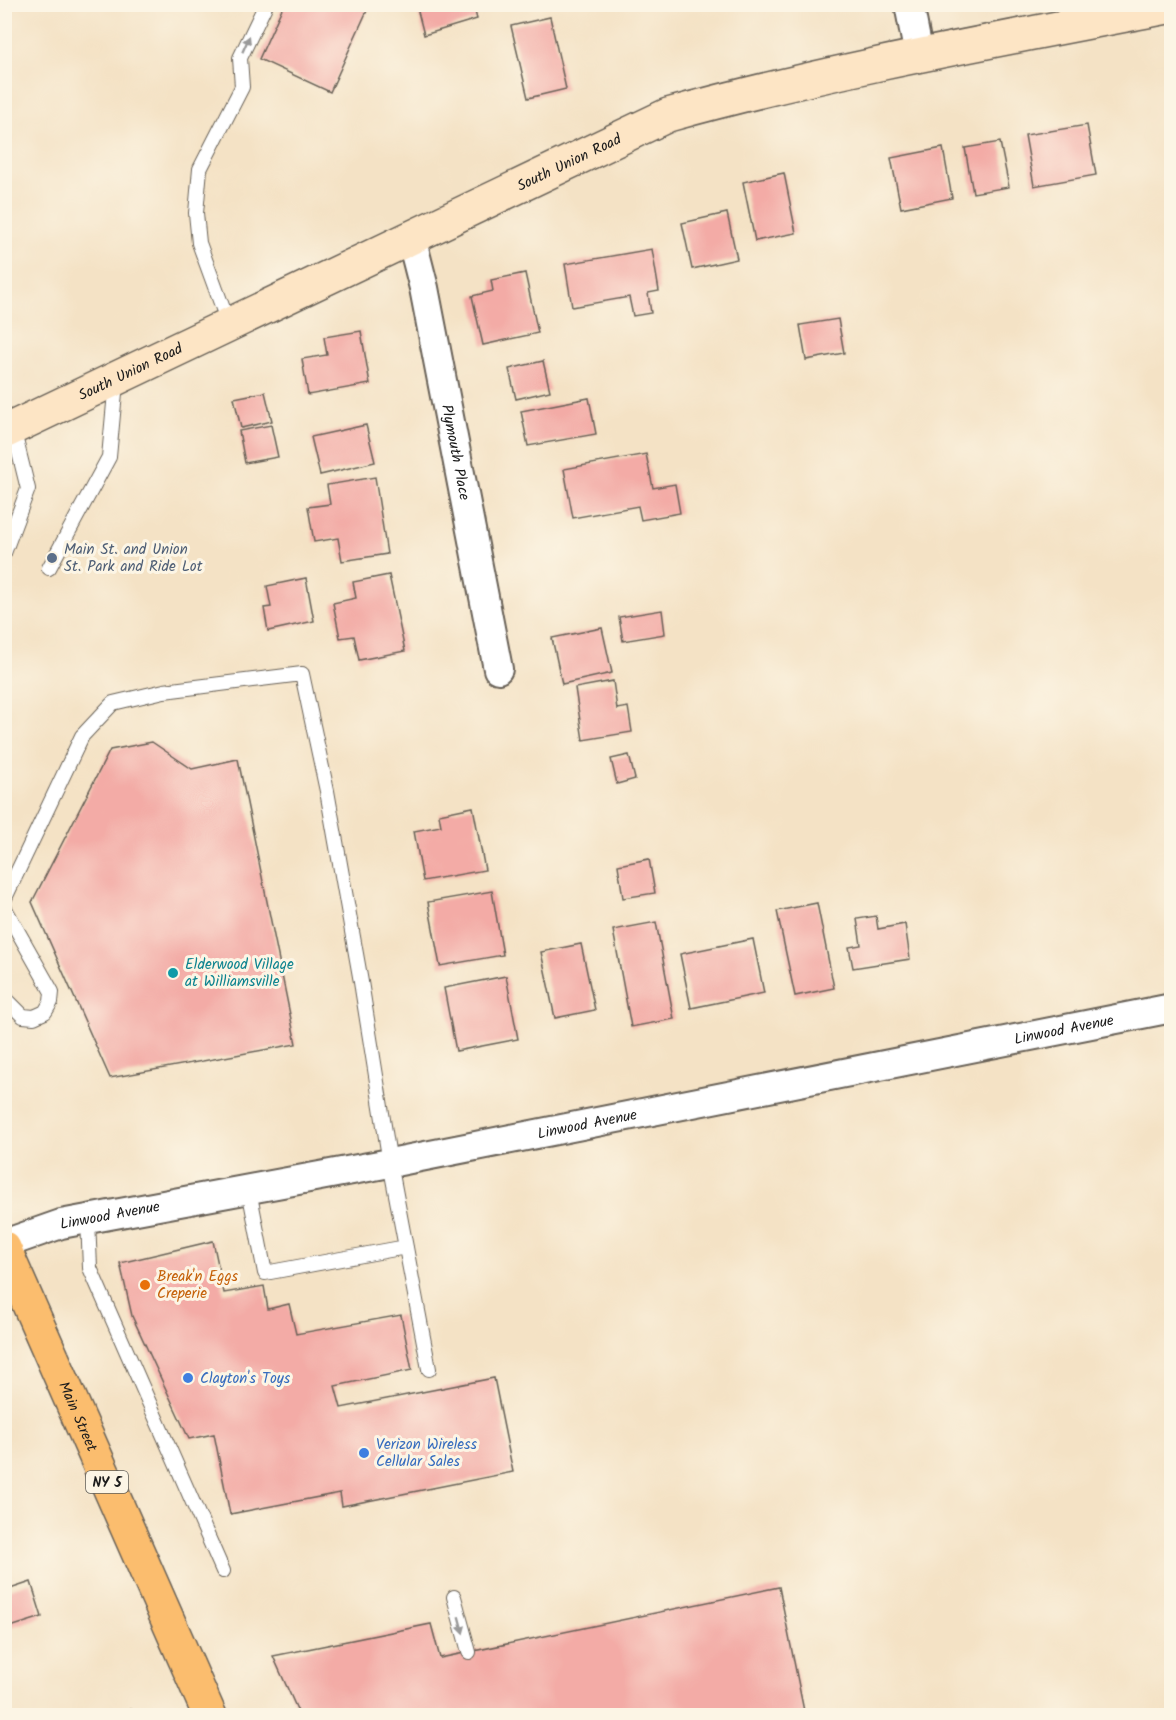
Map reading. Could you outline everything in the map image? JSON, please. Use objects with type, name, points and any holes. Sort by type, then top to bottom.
[{"type":"main road","name":"South Union Road","points":[[9,430],[668,115],[723,100],[918,56],[1172,6]]},
{"type":"main road","name":"Main Street","points":[[4,1248],[210,1716]]},
{"type":"street","points":[[909,4],[918,56]]},
{"type":"street","name":"Plymouth Place","points":[[411,237],[424,288],[498,669]]},
{"type":"street","name":"Linwood Avenue","points":[[4,1244],[61,1224],[390,1163],[1172,1008]]},
{"type":"lane","points":[[229,325],[199,243],[196,213],[200,169],[242,87],[240,58],[266,4]]},
{"type":"lane","points":[[50,568],[109,457],[116,380]]},
{"type":"lane","points":[[4,554],[28,489],[9,430]]},
{"type":"lane","points":[[4,900],[82,736],[113,704],[164,690],[302,674],[329,802],[390,1163],[429,1369]]},
{"type":"lane","points":[[4,907],[52,992],[51,1002],[45,1012],[34,1017],[23,1016],[4,998]]},
{"type":"lane","points":[[249,1190],[265,1273],[406,1247]]},
{"type":"lane","points":[[88,1219],[90,1268],[223,1571]]},
{"type":"lane","points":[[454,1597],[469,1652]]},
{"type":"path","points":[[120,1716],[136,1708]]},
{"type":"building","points":[[284,4],[370,4],[330,92],[259,59]]},
{"type":"building","points":[[416,4],[473,4],[477,19],[424,35]]},
{"type":"building","points":[[550,17],[566,89],[528,98],[511,26]]},
{"type":"building","points":[[1087,125],[1096,175],[1034,186],[1025,135]]},
{"type":"building","points":[[1000,142],[1009,187],[973,193],[965,148]]},
{"type":"building","points":[[943,148],[952,198],[901,208],[891,158]]},
{"type":"building","points":[[784,173],[796,233],[755,241],[743,182]]},
{"type":"building","points":[[727,213],[737,259],[692,269],[682,223]]},
{"type":"building","points":[[652,249],[659,291],[648,293],[651,313],[633,316],[629,297],[572,307],[565,264]]},
{"type":"building","points":[[525,273],[538,333],[483,345],[472,296],[493,291],[491,280]]},
{"type":"building","points":[[838,319],[844,353],[806,360],[800,325]]},
{"type":"building","points":[[361,331],[370,384],[308,395],[302,359],[327,355],[324,337]]},
{"type":"building","points":[[543,361],[550,391],[516,399],[509,369]]},
{"type":"building","points":[[265,392],[272,421],[241,428],[234,398]]},
{"type":"building","points":[[589,398],[596,434],[528,446],[521,411]]},
{"type":"building","points":[[271,425],[278,457],[245,463],[239,431]]},
{"type":"building","points":[[366,425],[375,462],[320,475],[311,437]]},
{"type":"building","points":[[646,454],[653,488],[675,484],[680,513],[641,520],[638,506],[573,518],[564,469]]},
{"type":"building","points":[[375,477],[387,554],[342,561],[338,538],[314,542],[308,507],[330,504],[327,485]]},
{"type":"building","points":[[389,575],[405,651],[359,660],[354,636],[340,638],[333,603],[356,598],[353,582]]},
{"type":"building","points":[[306,578],[314,621],[268,631],[264,608],[271,607],[267,586]]},
{"type":"building","points":[[662,610],[665,634],[623,641],[619,617]]},
{"type":"building","points":[[602,628],[612,673],[562,684],[552,638]]},
{"type":"building","points":[[613,681],[617,709],[628,707],[632,732],[583,740],[575,688]]},
{"type":"building","name":"Elderwood Village at Williamsville","points":[[152,742],[192,769],[238,759],[296,1044],[110,1078],[32,902],[110,750]]},
{"type":"building","points":[[629,755],[635,779],[617,784],[611,759]]},
{"type":"building","points":[[473,807],[485,870],[423,881],[414,831],[441,826],[439,814]]},
{"type":"building","points":[[649,859],[655,893],[623,898],[618,865]]},
{"type":"building","points":[[492,891],[503,955],[440,966],[428,902]]},
{"type":"building","points":[[817,903],[834,988],[795,996],[777,911]]},
{"type":"building","points":[[876,916],[878,929],[905,924],[910,959],[853,968],[849,947],[861,945],[857,919]]},
{"type":"building","points":[[656,922],[674,1019],[631,1027],[613,930]]},
{"type":"building","points":[[753,939],[764,993],[691,1008],[680,954]]},
{"type":"building","points":[[581,944],[595,1010],[555,1018],[541,952]]},
{"type":"building","points":[[506,976],[518,1039],[456,1051],[444,988]]},
{"type":"building","points":[[213,1241],[224,1293],[264,1286],[268,1309],[289,1304],[296,1334],[401,1315],[412,1370],[335,1386],[341,1408],[494,1378],[513,1472],[342,1506],[340,1493],[230,1514],[214,1434],[189,1439],[132,1316],[120,1263]]},
{"type":"building","points":[[31,1582],[42,1617],[4,1629],[4,1591]]},
{"type":"building","points":[[779,1587],[805,1716],[300,1716],[273,1656],[431,1624],[440,1658]]},
{"type":"place","name":"Main St. and Union St. Park and Ride Lot","points":[[52,558]]},
{"type":"place","name":"Elderwood Village at Williamsville","points":[[173,973]]},
{"type":"place","name":"Break'n Eggs Creperie","points":[[145,1285]]},
{"type":"place","name":"Clayton's Toys","points":[[188,1378]]},
{"type":"place","name":"Verizon Wireless Cellular Sales","points":[[364,1453]]}]
